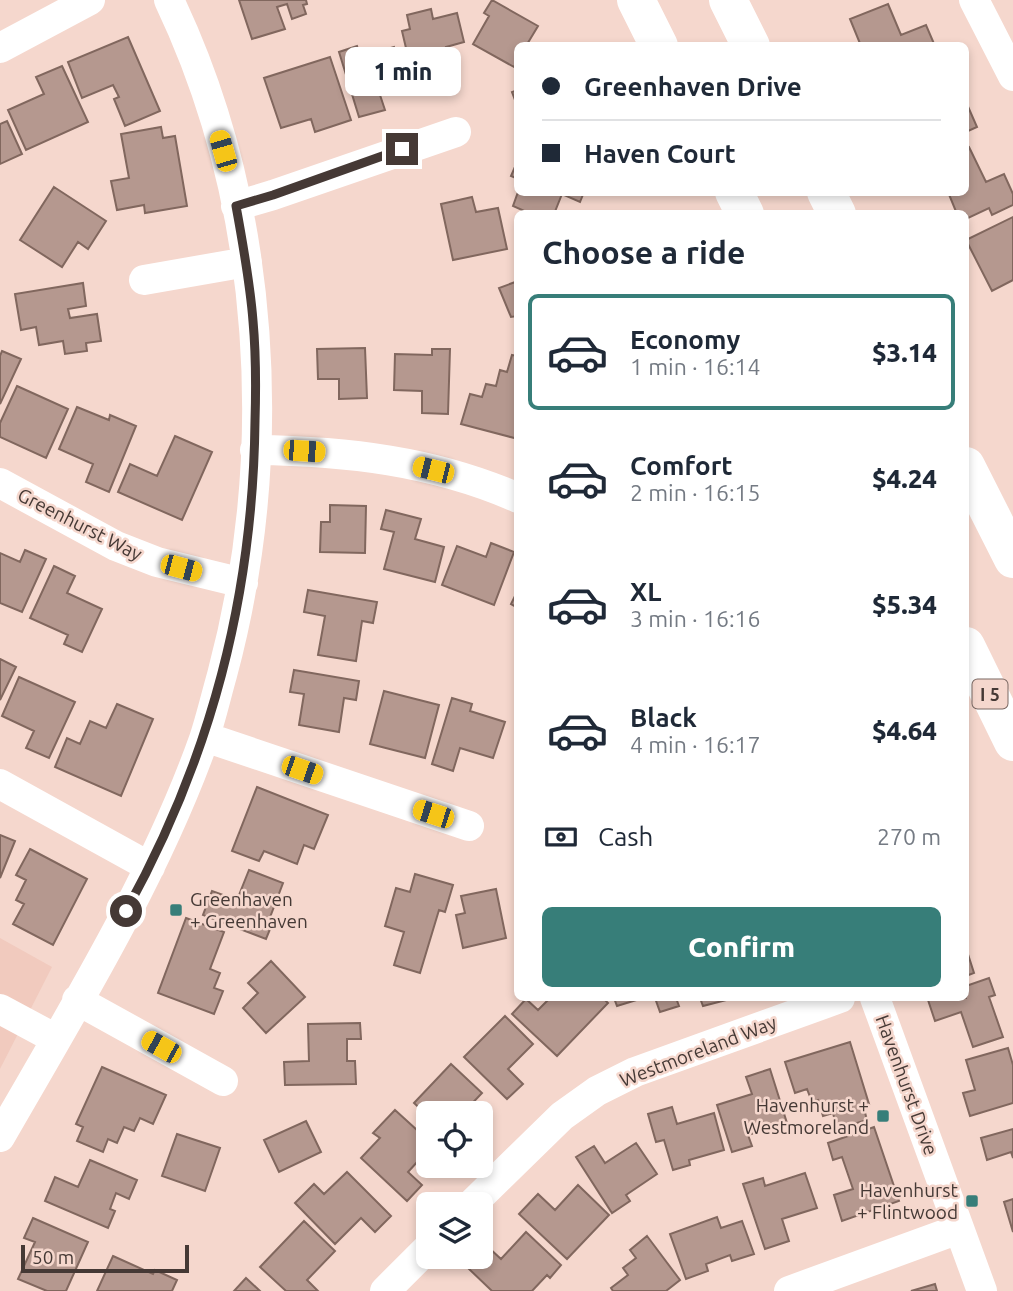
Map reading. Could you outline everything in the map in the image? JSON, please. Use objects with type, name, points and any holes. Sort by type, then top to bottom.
[{"type":"highway","points":[[636,0],[657,42]]},
{"type":"highway","points":[[728,0],[749,42]]},
{"type":"highway","points":[[969,472],[1013,559]]},
{"type":"highway","name":"I 5","points":[[969,652],[1013,742]]},
{"type":"street","points":[[0,48],[89,0]]},
{"type":"street","points":[[0,1137],[57,1039],[150,867],[205,737],[243,583],[252,514],[255,450],[254,335],[247,262],[211,107],[189,42],[169,0]]},
{"type":"street","points":[[974,0],[1010,61]]},
{"type":"street","points":[[236,206],[456,132]]},
{"type":"street","points":[[144,280],[247,262]]},
{"type":"street","points":[[255,450],[304,451],[390,459],[455,475],[514,497]]},
{"type":"street","name":"Greenhurst Way","points":[[0,483],[116,546],[157,562],[243,583]]},
{"type":"street","points":[[205,737],[469,826]]},
{"type":"street","points":[[0,785],[150,867]]},
{"type":"street","points":[[77,1000],[223,1081]]},
{"type":"street","name":"Westmoreland Way","points":[[484,1192],[554,1123],[597,1091],[635,1072],[832,1001]]},
{"type":"street","name":"Havenhurst Drive","points":[[876,1001],[982,1291]]},
{"type":"street","points":[[0,1009],[57,1039]]},
{"type":"street","points":[[789,1291],[959,1229]]},
{"type":"street","points":[[385,1291],[416,1260]]},
{"type":"shaded area","points":[[0,938],[52,967],[0,1069]]},
{"type":"building","points":[[239,0],[306,0],[307,4],[303,5],[306,14],[292,19],[287,4],[277,7],[285,29],[252,39]]},
{"type":"building","points":[[492,0],[538,26],[528,42],[514,42],[514,67],[473,44],[489,16],[484,13]]},
{"type":"building","points":[[888,4],[901,35],[926,25],[933,42],[859,42],[850,19]]},
{"type":"building","points":[[431,9],[433,19],[457,13],[464,42],[446,47],[451,69],[413,78],[402,31],[410,29],[407,15]]},
{"type":"building","points":[[128,37],[160,111],[125,126],[114,99],[119,97],[113,85],[82,98],[68,62]]},
{"type":"building","points":[[357,46],[360,57],[394,47],[404,81],[378,89],[385,110],[359,117],[339,52]]},
{"type":"building","points":[[330,57],[351,120],[315,132],[311,119],[281,128],[264,78]]},
{"type":"building","points":[[62,66],[88,122],[26,150],[8,110],[44,94],[36,77]]},
{"type":"building","points":[[969,109],[977,127],[969,131]]},
{"type":"building","points":[[7,121],[22,154],[0,164],[0,124]]},
{"type":"building","points":[[161,127],[163,138],[175,136],[187,206],[145,213],[144,205],[117,210],[111,181],[129,178],[121,134]]},
{"type":"building","points":[[969,147],[986,182],[1004,174],[1013,194],[1013,205],[992,215],[989,208],[969,218],[969,210],[955,210],[950,196],[969,196]]},
{"type":"building","points":[[54,187],[106,221],[88,249],[78,242],[62,267],[20,240]]},
{"type":"building","points":[[517,196],[561,196],[556,210],[522,210],[513,206]]},
{"type":"building","points":[[566,196],[582,196],[580,202]]},
{"type":"building","points":[[472,197],[476,212],[498,208],[507,249],[453,260],[441,204]]},
{"type":"building","points":[[1013,217],[1013,280],[992,291],[969,246],[969,239]]},
{"type":"building","points":[[514,282],[514,317],[511,317],[499,288]]},
{"type":"building","points":[[83,283],[86,306],[68,309],[70,318],[97,314],[101,341],[86,343],[87,351],[65,354],[63,341],[39,345],[36,327],[21,330],[15,294]]},
{"type":"building","points":[[365,348],[367,398],[339,399],[339,379],[318,379],[317,349]]},
{"type":"building","points":[[432,349],[450,349],[448,414],[422,413],[422,391],[394,390],[395,354],[432,355]]},
{"type":"building","points":[[2,351],[21,359],[0,404],[0,356]]},
{"type":"building","points":[[514,355],[514,438],[461,424],[470,394],[482,397],[486,384],[496,386],[500,370],[507,372]]},
{"type":"building","points":[[17,386],[68,409],[46,458],[0,437],[0,423]]},
{"type":"building","points":[[77,407],[109,420],[110,415],[136,426],[109,492],[86,482],[93,464],[59,449]]},
{"type":"building","points":[[175,436],[212,452],[182,520],[118,492],[130,464],[157,476]]},
{"type":"building","points":[[330,505],[366,506],[365,553],[320,552],[321,522],[330,522]]},
{"type":"building","points":[[386,510],[421,519],[415,539],[444,547],[435,582],[384,569],[394,532],[381,529]]},
{"type":"building","points":[[491,543],[514,552],[494,605],[442,585],[457,546],[486,557]]},
{"type":"building","points":[[25,550],[46,559],[22,612],[0,603],[0,553],[20,562]]},
{"type":"building","points":[[54,566],[75,576],[67,593],[102,609],[82,652],[64,644],[68,635],[30,618]]},
{"type":"building","points":[[308,590],[377,602],[373,623],[362,621],[356,661],[318,655],[325,616],[304,612]]},
{"type":"building","points":[[0,659],[16,667],[0,700]]},
{"type":"building","points":[[294,670],[359,681],[356,700],[344,698],[339,732],[299,725],[304,694],[290,692]]},
{"type":"building","points":[[19,677],[75,702],[49,758],[26,748],[34,731],[2,716]]},
{"type":"building","points":[[384,691],[439,705],[425,758],[370,744]]},
{"type":"building","points":[[452,698],[472,704],[470,711],[505,722],[493,758],[460,748],[453,771],[432,764]]},
{"type":"building","points":[[117,704],[153,719],[121,796],[55,767],[67,738],[80,744],[90,721],[106,728]]},
{"type":"building","points":[[257,787],[328,815],[314,849],[304,845],[297,864],[264,851],[259,861],[232,851]]},
{"type":"building","points":[[0,835],[15,841],[0,878]]},
{"type":"building","points":[[30,849],[87,879],[53,945],[13,924],[24,904],[16,900],[26,880],[16,875]]},
{"type":"building","points":[[249,870],[283,883],[269,920],[273,922],[266,939],[203,915],[212,891],[237,900]]},
{"type":"building","points":[[415,874],[453,885],[445,912],[439,910],[420,973],[394,965],[404,932],[385,926],[396,888],[410,892]]},
{"type":"building","points":[[496,889],[506,938],[463,948],[456,915],[465,913],[461,896]]},
{"type":"building","points":[[186,918],[224,932],[210,969],[220,973],[214,988],[223,991],[214,1014],[158,993]]},
{"type":"building","points":[[969,957],[974,973],[969,975]]},
{"type":"building","points":[[271,961],[305,997],[266,1033],[243,1008],[258,993],[248,983]]},
{"type":"building","points":[[989,978],[995,995],[989,997],[1003,1037],[973,1047],[961,1012],[935,1021],[928,1001],[969,1001],[969,985]]},
{"type":"building","points":[[524,1001],[528,1001],[538,1010],[547,1001],[608,1003],[557,1056],[512,1014]]},
{"type":"building","points":[[615,1001],[633,1001],[617,1006]]},
{"type":"building","points":[[656,1001],[677,1001],[679,1006],[660,1012]]},
{"type":"building","points":[[701,1001],[722,1001],[703,1006]]},
{"type":"building","points":[[505,1016],[533,1044],[508,1069],[523,1084],[507,1099],[464,1057]]},
{"type":"building","points":[[360,1023],[361,1039],[347,1039],[347,1061],[355,1061],[356,1084],[285,1085],[284,1062],[309,1061],[308,1024]]},
{"type":"building","points":[[850,1042],[869,1104],[863,1105],[867,1120],[837,1129],[833,1113],[823,1116],[818,1100],[812,1102],[807,1089],[795,1093],[785,1062]]},
{"type":"building","points":[[1008,1048],[1013,1065],[1013,1103],[970,1116],[963,1093],[975,1090],[966,1060]]},
{"type":"building","points":[[451,1064],[482,1093],[474,1101],[414,1103]]},
{"type":"building","points":[[102,1067],[166,1095],[153,1124],[140,1118],[134,1131],[124,1127],[117,1143],[108,1139],[103,1152],[77,1141],[83,1127],[76,1124]]},
{"type":"building","points":[[770,1069],[787,1123],[748,1135],[752,1146],[732,1152],[717,1105],[752,1094],[746,1077]]},
{"type":"building","points":[[672,1107],[677,1124],[714,1113],[724,1150],[689,1160],[690,1165],[673,1170],[664,1140],[656,1142],[648,1114]]},
{"type":"building","points":[[395,1110],[416,1129],[416,1163],[408,1172],[422,1185],[407,1201],[361,1158],[380,1138],[373,1133]]},
{"type":"building","points":[[306,1121],[321,1152],[279,1172],[264,1140]]},
{"type":"building","points":[[874,1127],[899,1201],[842,1221],[834,1195],[853,1189],[842,1157],[833,1160],[828,1143]]},
{"type":"building","points":[[1013,1129],[1013,1158],[1011,1152],[987,1160],[981,1138]]},
{"type":"building","points":[[177,1134],[220,1148],[205,1191],[162,1176]]},
{"type":"building","points":[[636,1143],[657,1174],[626,1195],[630,1201],[612,1213],[576,1157],[594,1146],[605,1163]]},
{"type":"building","points":[[90,1160],[137,1180],[129,1199],[116,1193],[110,1209],[115,1211],[108,1228],[45,1201],[55,1177],[78,1187]]},
{"type":"building","points":[[347,1172],[391,1216],[375,1232],[361,1218],[335,1244],[295,1203],[314,1184],[324,1194]]},
{"type":"building","points":[[805,1173],[817,1208],[782,1219],[789,1241],[765,1249],[743,1184],[763,1178],[765,1186]]},
{"type":"building","points":[[578,1185],[609,1215],[567,1259],[519,1214],[538,1194],[555,1210]]},
{"type":"building","points":[[1013,1199],[1013,1232],[1004,1202]]},
{"type":"building","points":[[717,1217],[721,1228],[742,1221],[754,1254],[732,1261],[730,1255],[706,1264],[708,1271],[686,1279],[670,1234]]},
{"type":"building","points":[[33,1218],[88,1242],[66,1291],[47,1291],[18,1279],[35,1242],[24,1238]]},
{"type":"building","points":[[304,1221],[335,1251],[307,1280],[318,1291],[286,1291],[260,1267]]},
{"type":"building","points":[[526,1232],[561,1265],[550,1278],[547,1275],[532,1291],[492,1291],[469,1269],[493,1269],[493,1252],[501,1259]]},
{"type":"building","points":[[647,1236],[680,1280],[666,1291],[613,1291],[611,1288],[628,1275],[623,1268],[636,1258],[630,1250]]},
{"type":"building","points":[[113,1256],[153,1274],[155,1270],[177,1280],[172,1291],[97,1291]]},
{"type":"building","points":[[246,1278],[260,1291],[234,1291]]},
{"type":"building","points":[[935,1284],[937,1291],[911,1291]]},
{"type":"place","name":"Greenhaven + Greenhaven","points":[[176,910]]},
{"type":"place","name":"Havenhurst + Westmoreland","points":[[883,1116]]},
{"type":"place","name":"Havenhurst + Flintwood","points":[[972,1201]]},
{"type":"route","points":[[126,911],[150,867],[205,737],[243,583],[252,514],[256,375],[254,322],[247,262],[236,206],[402,149]]}]
